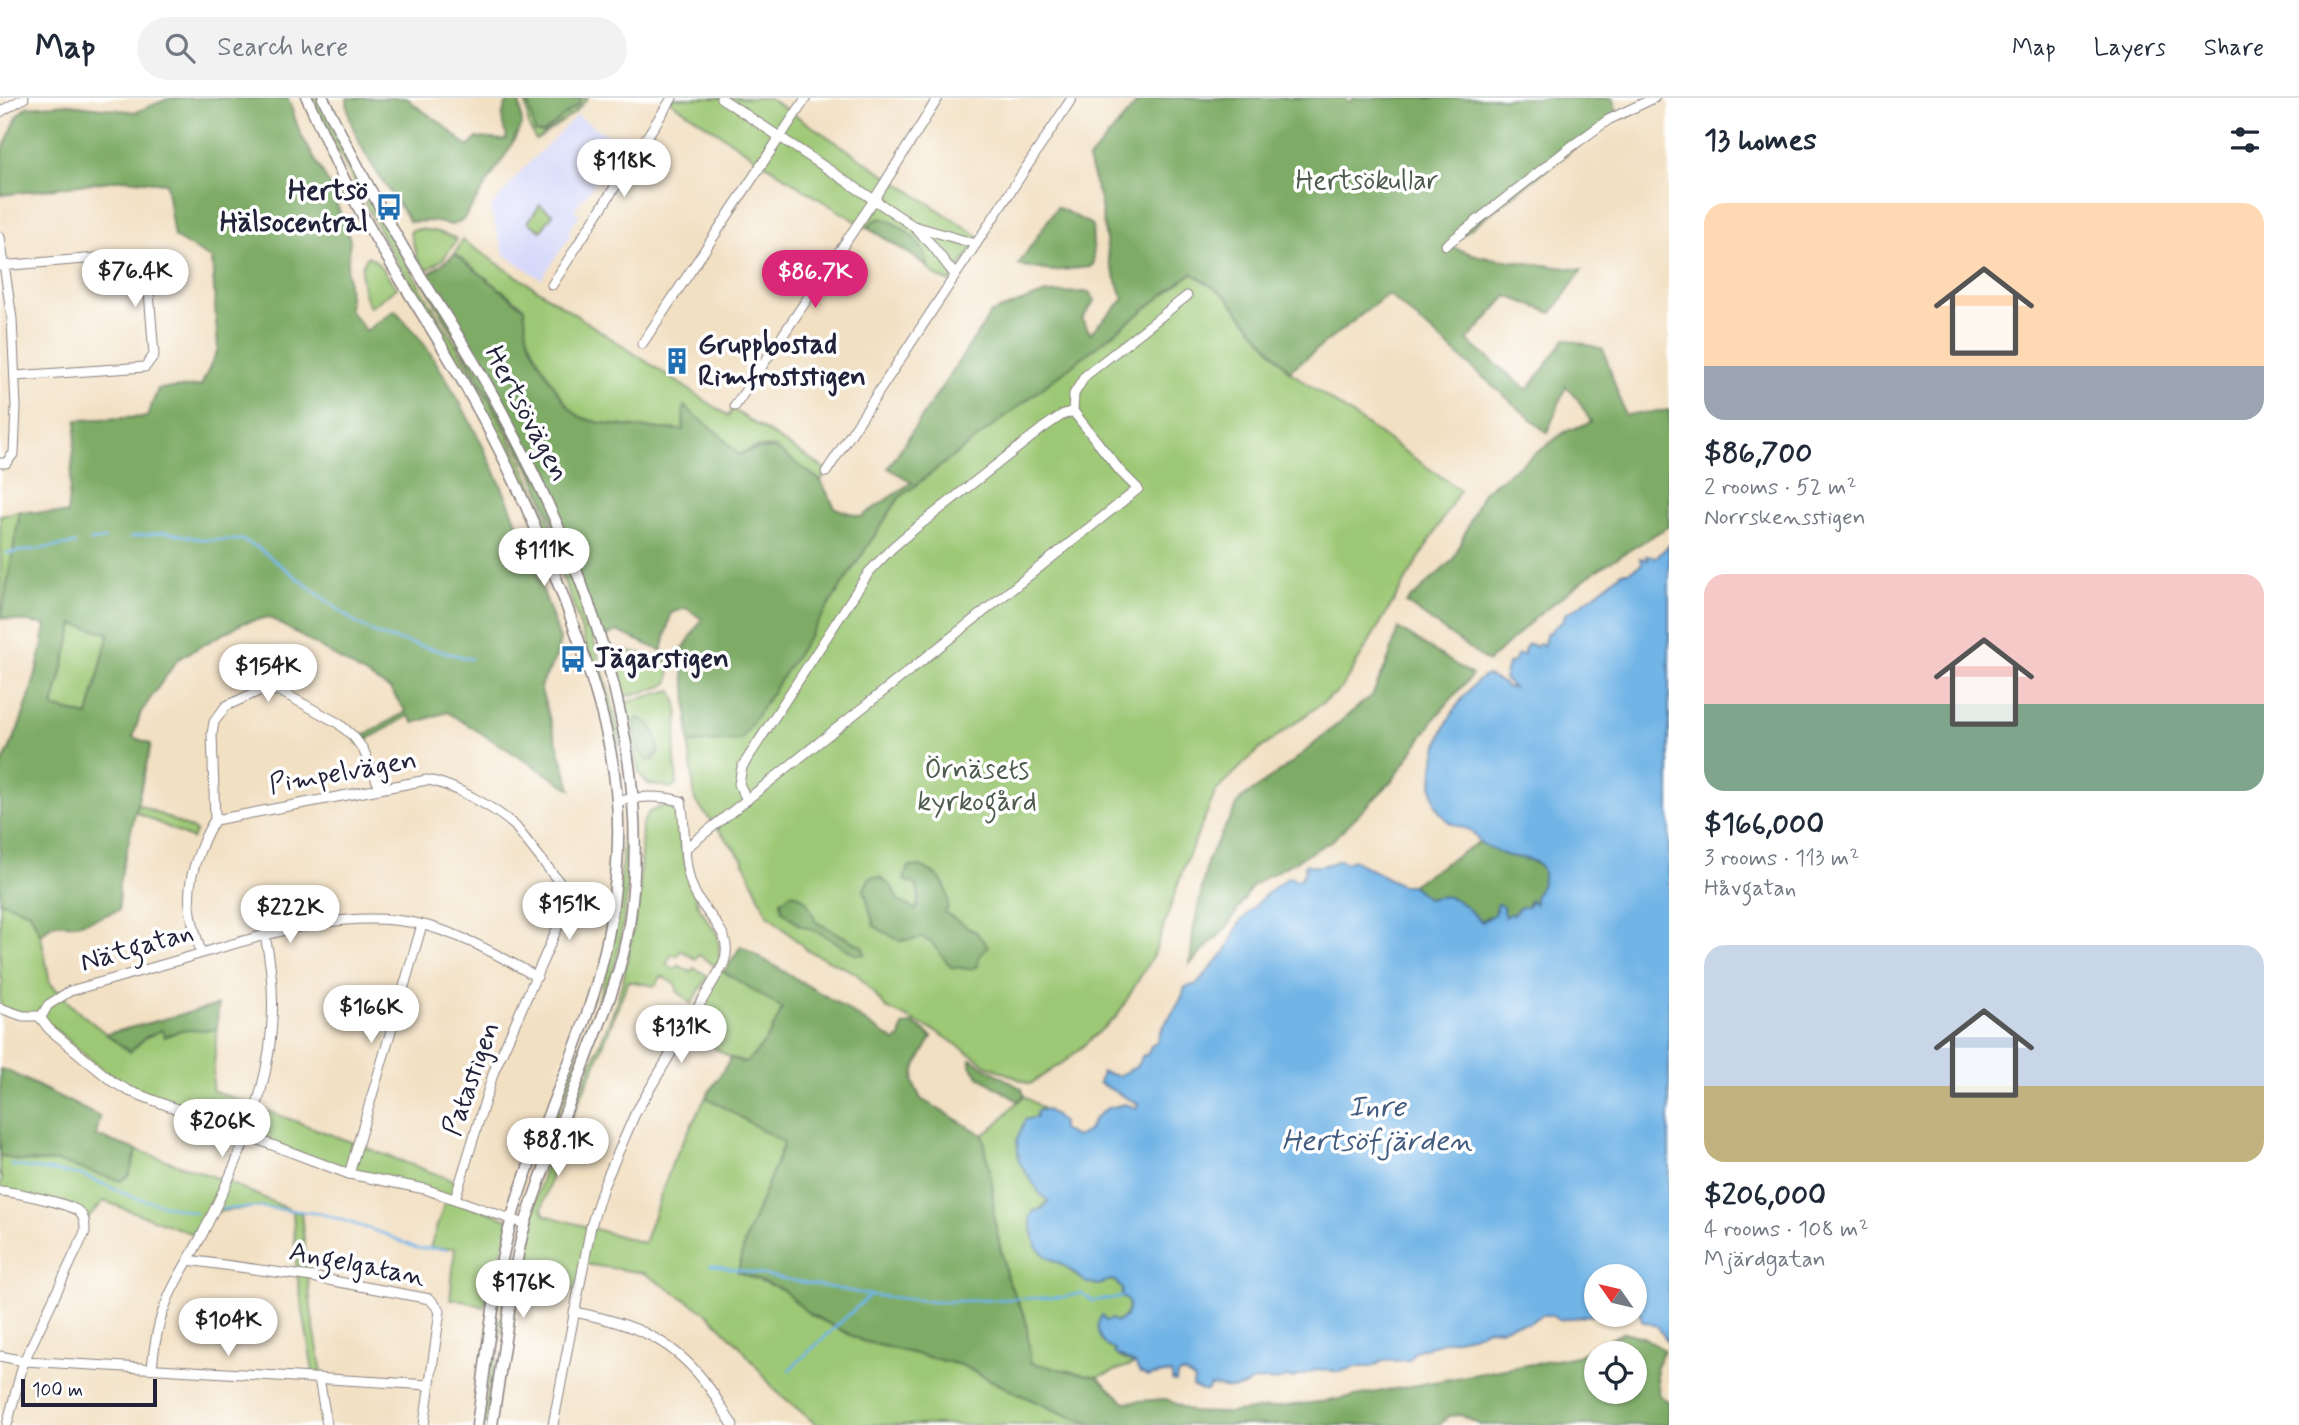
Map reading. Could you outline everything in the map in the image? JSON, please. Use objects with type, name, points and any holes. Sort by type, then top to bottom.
[{"type":"main road","name":"Hertsövägen","points":[[307,98],[361,212],[451,362],[492,435],[533,517],[556,573],[597,696],[609,744],[617,802],[618,841],[613,903],[599,978],[531,1156],[512,1220],[499,1283],[477,1425]]},
{"type":"main road","name":"Hertsövägen","points":[[324,98],[384,213],[500,407],[538,483],[571,559],[597,630],[618,701],[634,797],[635,867],[629,926],[618,977],[525,1224],[511,1295],[492,1425]]},
{"type":"street","points":[[0,112],[24,98]]},
{"type":"street","points":[[552,285],[672,98]]},
{"type":"street","points":[[721,98],[912,225],[955,275]]},
{"type":"street","points":[[642,344],[806,98]]},
{"type":"street","points":[[735,406],[874,200],[939,98]]},
{"type":"street","points":[[826,472],[1072,98]]},
{"type":"street","points":[[1446,245],[1608,120],[1654,98]]},
{"type":"street","points":[[912,225],[976,244]]},
{"type":"street","points":[[0,237],[2,266],[12,319],[15,376],[14,453],[5,463],[0,463]]},
{"type":"street","points":[[2,266],[133,255],[147,267],[154,355],[145,367],[15,376]]},
{"type":"street","points":[[686,848],[1138,489],[1120,471],[1073,411],[1074,394],[1085,376],[1187,296]]},
{"type":"street","points":[[747,800],[739,784],[741,766],[869,572],[917,527],[1044,428],[1062,415],[1073,411]]},
{"type":"street","points":[[201,953],[189,905],[188,885],[208,829],[215,820],[212,734],[214,722],[226,706],[265,689],[280,691],[346,729],[363,749],[380,788]]},
{"type":"street","name":"Pimpelvägen","points":[[215,820],[421,780],[439,782],[503,817],[523,835],[571,897],[537,977]]},
{"type":"street","points":[[553,1425],[591,1226],[618,1150],[635,1114],[723,965],[727,951],[724,937],[692,885],[681,801],[662,796],[634,797],[617,802]]},
{"type":"street","name":"Nätgatan","points":[[41,1017],[48,1005],[64,993],[265,936],[314,925],[359,920],[396,921],[441,930],[481,946],[537,977]]},
{"type":"street","points":[[349,1174],[422,925]]},
{"type":"street","points":[[152,1368],[164,1307],[230,1177],[247,1136],[264,1082],[270,1040],[271,986],[265,936]]},
{"type":"street","name":"Patastigen","points":[[455,1199],[494,1071],[537,977]]},
{"type":"street","points":[[0,1008],[23,1016],[41,1017],[49,1029],[122,1088],[349,1174],[425,1189],[525,1224]]},
{"type":"street","points":[[0,1191],[23,1193],[78,1211],[85,1221],[85,1232],[24,1362],[7,1425]]},
{"type":"street","name":"Angelgatan","points":[[188,1260],[430,1299],[440,1311],[424,1425]]},
{"type":"street","points":[[574,1312],[611,1319],[659,1339],[672,1348],[694,1368],[710,1388],[731,1424]]},
{"type":"street","points":[[0,1356],[24,1362],[430,1385]]},
{"type":"street","points":[[319,1378],[327,1425]]},
{"type":"shaded area","points":[[577,115],[628,149],[607,180],[598,179],[574,210],[580,214],[568,232],[571,235],[541,279],[504,254],[490,209],[521,171]]},
{"type":"green space","points":[[170,98],[288,98],[300,133],[330,186],[350,240],[347,270],[350,311],[366,331],[395,310],[422,342],[448,381],[503,489],[560,640],[556,657],[540,687],[571,789],[447,712],[414,723],[409,716],[359,744],[355,740],[406,712],[391,690],[269,617],[243,623],[178,659],[141,712],[133,737],[151,744],[119,883],[119,910],[81,923],[54,924],[41,936],[30,912],[0,901],[0,768],[29,699],[46,625],[1,618],[20,511],[67,514],[77,420],[147,417],[158,389],[201,386],[218,349],[212,259],[174,237],[166,183],[125,179],[1,195],[3,149],[18,115],[26,107],[69,104],[136,112]],"holes":[[[74,624],[109,633],[88,716],[53,707]]]},
{"type":"green space","points":[[311,98],[319,98],[380,219],[485,395],[529,478],[562,552],[590,628],[622,745],[619,747],[571,598],[530,497],[483,403],[386,243]]},
{"type":"green space","points":[[347,98],[408,98],[468,147],[477,138],[505,140],[507,136],[503,117],[510,98],[519,98],[522,124],[508,151],[463,220],[452,225],[431,221],[410,222],[361,145],[353,129]]},
{"type":"green space","points":[[525,98],[588,98],[573,114],[536,140],[529,127]]},
{"type":"green space","points":[[527,98],[581,98],[579,104],[543,133],[535,132]]},
{"type":"green space","points":[[672,98],[769,98],[980,237],[950,282],[936,276],[920,260],[806,191],[670,101]]},
{"type":"green space","name":"Hertsökullar","points":[[1141,98],[1343,98],[1350,102],[1353,98],[1612,98],[1618,114],[1448,246],[1482,257],[1582,270],[1552,313],[1507,296],[1467,341],[1528,390],[1565,339],[1603,349],[1625,415],[1669,410],[1669,526],[1594,572],[1535,618],[1488,662],[1406,603],[1453,560],[1483,492],[1565,432],[1591,422],[1577,398],[1566,386],[1547,433],[1388,294],[1289,371],[1225,295],[1192,273],[899,498],[741,740],[689,743],[686,687],[680,654],[702,619],[686,608],[671,613],[662,651],[617,631],[600,639],[533,474],[422,279],[455,254],[524,308],[528,336],[537,357],[576,414],[596,422],[683,430],[684,406],[720,435],[738,455],[753,450],[775,448],[821,481],[835,508],[861,517],[912,482],[888,468],[991,313],[1046,293],[1089,292],[1095,300],[1082,319],[1090,333],[1124,299],[1109,261],[1100,200],[1088,160]]},
{"type":"green space","points":[[613,138],[628,149],[623,157],[607,147]]},
{"type":"green space","points":[[540,205],[553,214],[541,231],[528,222]]},
{"type":"green space","points":[[1057,207],[1092,225],[1094,263],[1090,267],[1051,271],[1018,265]]},
{"type":"green space","points":[[881,218],[912,236],[923,250],[928,266],[868,227]]},
{"type":"green space","points":[[412,230],[438,232],[455,238],[456,241],[443,259],[427,270],[418,259],[410,233]]},
{"type":"green space","points":[[462,240],[729,416],[732,409],[827,470],[821,481],[775,448],[756,447],[738,455],[720,435],[684,407],[683,430],[611,425],[576,414],[557,390],[532,348],[524,307],[455,254]]},
{"type":"green space","points":[[368,256],[376,261],[397,288],[370,307],[361,274]]},
{"type":"green space","name":"Örnäsets kyrkogård","points":[[1192,273],[1225,295],[1289,371],[1460,490],[1341,689],[1256,752],[1216,791],[1185,864],[1155,952],[1117,1016],[1068,1059],[1030,1084],[987,1065],[939,1033],[886,1008],[856,973],[808,951],[767,914],[742,858],[695,801],[689,743],[741,739],[899,498]]},
{"type":"green space","points":[[20,511],[1,618],[0,515]]},
{"type":"green space","points":[[74,624],[109,633],[88,716],[53,707]]},
{"type":"green space","points":[[1398,628],[1472,675],[1435,718],[1393,780],[1333,840],[1253,885],[1227,927],[1190,964],[1193,933],[1208,858],[1240,800],[1294,761],[1373,694],[1389,658]]},
{"type":"green space","points":[[623,650],[666,659],[670,665],[669,682],[661,687],[623,697],[616,654]]},
{"type":"green space","points":[[671,690],[678,711],[675,754],[677,784],[673,788],[648,784],[639,773],[624,703]],"holes":[[[652,727],[658,741],[658,754],[640,752],[634,730]]]},
{"type":"green space","points":[[638,718],[649,724],[656,735],[658,748],[654,760],[647,761],[639,748],[635,726],[635,720]]},
{"type":"green space","points":[[138,804],[196,831],[192,839],[136,812]]},
{"type":"green space","points":[[666,805],[676,812],[681,848],[698,905],[718,936],[720,959],[716,967],[699,955],[695,959],[681,950],[677,956],[672,954],[666,964],[675,969],[678,965],[691,972],[694,968],[708,976],[691,1004],[677,991],[676,985],[662,976],[655,986],[628,981],[595,1066],[564,1134],[542,1209],[545,1215],[644,1243],[673,1161],[706,1097],[784,1142],[745,1241],[738,1272],[782,1289],[808,1313],[862,1341],[961,1365],[1014,1392],[1071,1417],[1097,1425],[817,1425],[775,1390],[739,1345],[708,1314],[644,1273],[584,1264],[579,1291],[517,1277],[544,1169],[564,1130],[614,1010],[623,980],[639,900],[642,824],[649,812]]},
{"type":"green space","points":[[623,833],[630,833],[626,903],[619,948],[605,1000],[531,1178],[529,1176],[538,1151],[588,1027],[605,976],[618,905]]},
{"type":"green space","points":[[1479,842],[1505,855],[1530,860],[1542,868],[1544,874],[1536,906],[1528,902],[1529,906],[1519,908],[1513,915],[1506,917],[1503,913],[1487,917],[1482,922],[1458,901],[1446,897],[1428,899],[1411,885]]},
{"type":"green space","points":[[920,866],[942,881],[948,900],[948,908],[944,912],[977,933],[988,947],[979,957],[978,966],[970,969],[951,967],[931,942],[922,938],[900,941],[874,926],[864,889],[870,877],[880,877],[892,887],[898,901],[916,910],[919,898],[917,886],[904,880],[908,867]]},
{"type":"green space","points":[[791,893],[804,900],[816,922],[862,946],[865,954],[857,955],[820,933],[799,925],[782,910],[781,901]]},
{"type":"green space","points":[[0,901],[30,912],[41,936],[50,983],[74,1008],[129,1052],[146,1037],[162,1030],[165,1037],[181,1030],[217,1030],[212,1090],[460,1183],[456,1200],[511,1220],[493,1286],[484,1307],[462,1300],[450,1300],[455,1248],[430,1248],[446,1198],[351,1173],[122,1087],[41,1017],[0,1008],[3,981],[0,977]]},
{"type":"green space","points":[[741,946],[895,1041],[900,1038],[903,1026],[913,1023],[932,1037],[916,1066],[913,1082],[921,1099],[983,1135],[992,1183],[994,1219],[1007,1278],[1026,1320],[1031,1363],[1097,1377],[1125,1402],[1166,1399],[1192,1412],[1227,1413],[1328,1401],[1577,1356],[1584,1352],[1584,1404],[1647,1404],[1647,1341],[1606,1341],[1624,1332],[1643,1337],[1664,1350],[1656,1366],[1659,1395],[1669,1402],[1669,1425],[1480,1425],[1461,1415],[1448,1416],[1440,1425],[1097,1425],[1071,1417],[1014,1392],[961,1365],[862,1341],[808,1313],[782,1289],[738,1272],[745,1241],[784,1143],[706,1097],[731,1058],[745,1063],[763,1045],[782,1008],[724,972]]},
{"type":"green space","points":[[720,969],[783,1008],[767,1038],[745,1063],[731,1058],[684,1029]]},
{"type":"green space","points":[[218,1005],[217,1030],[181,1030],[165,1037],[162,1030],[146,1037],[130,1052],[106,1034]]},
{"type":"green space","points":[[971,1059],[1022,1089],[1024,1096],[1018,1101],[981,1078],[970,1066]]},
{"type":"green space","points":[[0,1069],[100,1117],[96,1136],[137,1150],[129,1175],[121,1181],[58,1162],[19,1161],[0,1155]]},
{"type":"green space","points":[[1024,1096],[1045,1110],[1039,1110],[1036,1117],[1025,1120],[1018,1146],[1023,1165],[1049,1201],[1030,1218],[1036,1246],[1047,1257],[1065,1266],[1080,1279],[1115,1281],[1129,1305],[1126,1314],[1119,1320],[1106,1321],[1103,1316],[1108,1347],[1115,1350],[1119,1357],[1134,1364],[1097,1377],[1030,1363],[1026,1320],[1007,1278],[994,1219],[992,1183],[983,1135]]},
{"type":"green space","points":[[137,1150],[228,1182],[293,1211],[261,1207],[213,1212],[201,1237],[104,1201],[84,1222],[76,1210],[0,1191],[0,1155],[19,1161],[58,1162],[121,1181],[129,1174]]},
{"type":"green space","points":[[293,1211],[301,1212],[312,1316],[323,1378],[314,1378],[297,1275]]},
{"type":"green space","points":[[502,1319],[487,1425],[483,1425],[497,1320]]},
{"type":"water","name":"Inre Hertsöfjärden","points":[[1669,545],[1669,1343],[1657,1326],[1647,1323],[1647,1264],[1584,1264],[1584,1316],[1558,1320],[1551,1315],[1542,1315],[1529,1323],[1514,1324],[1502,1329],[1488,1328],[1472,1336],[1415,1351],[1409,1360],[1383,1361],[1372,1367],[1355,1367],[1340,1372],[1316,1370],[1293,1378],[1254,1381],[1234,1389],[1210,1386],[1207,1391],[1193,1387],[1194,1379],[1184,1373],[1177,1375],[1176,1382],[1172,1381],[1172,1374],[1169,1373],[1147,1376],[1140,1373],[1135,1364],[1105,1345],[1098,1330],[1102,1315],[1106,1321],[1112,1319],[1116,1322],[1126,1316],[1129,1305],[1127,1300],[1121,1297],[1122,1289],[1115,1281],[1110,1280],[1098,1285],[1087,1283],[1065,1266],[1047,1257],[1036,1246],[1030,1218],[1034,1211],[1043,1209],[1049,1201],[1042,1196],[1019,1162],[1017,1140],[1025,1120],[1036,1117],[1036,1112],[1040,1110],[1050,1112],[1062,1122],[1062,1130],[1076,1137],[1088,1131],[1094,1119],[1106,1109],[1124,1104],[1137,1108],[1138,1104],[1099,1083],[1102,1072],[1118,1076],[1136,1067],[1143,1055],[1147,1055],[1151,1046],[1157,1042],[1185,987],[1197,984],[1226,951],[1240,922],[1265,895],[1288,877],[1300,880],[1306,864],[1319,866],[1340,860],[1347,863],[1353,860],[1401,885],[1411,885],[1428,899],[1452,898],[1482,922],[1494,914],[1498,904],[1503,907],[1506,917],[1511,913],[1513,915],[1519,908],[1529,906],[1530,900],[1535,904],[1535,895],[1543,878],[1543,870],[1537,863],[1486,847],[1471,831],[1451,823],[1436,805],[1432,785],[1441,736],[1457,706],[1479,680],[1486,675],[1506,687],[1513,688],[1504,679],[1508,664],[1514,661],[1518,654],[1524,655],[1528,644],[1535,647],[1540,643],[1543,646],[1547,633],[1563,621],[1565,614],[1622,572],[1628,572],[1642,564],[1640,558],[1648,560],[1646,556],[1657,557]]},
{"type":"waterway","points":[[130,537],[167,532],[204,540],[242,540],[257,547],[356,623],[378,635],[471,659]]},
{"type":"waterway","points":[[90,541],[105,539]]},
{"type":"waterway","points":[[7,553],[75,544]]},
{"type":"waterway","points":[[10,1165],[82,1175],[133,1197],[196,1213]]},
{"type":"waterway","points":[[222,1209],[261,1207],[323,1214],[385,1234],[416,1248],[446,1249]]},
{"type":"waterway","points":[[711,1265],[870,1295],[936,1302],[1064,1297],[1081,1293],[1093,1301],[1121,1297]]},
{"type":"waterway","points":[[789,1370],[870,1295]]},
{"type":"place","name":"Hertsö Hälsocentral","points":[[389,207]]},
{"type":"place","name":"Gruppbostad Rimfroststigen","points":[[677,361]]},
{"type":"place","name":"Jägarstigen","points":[[573,659]]}]
